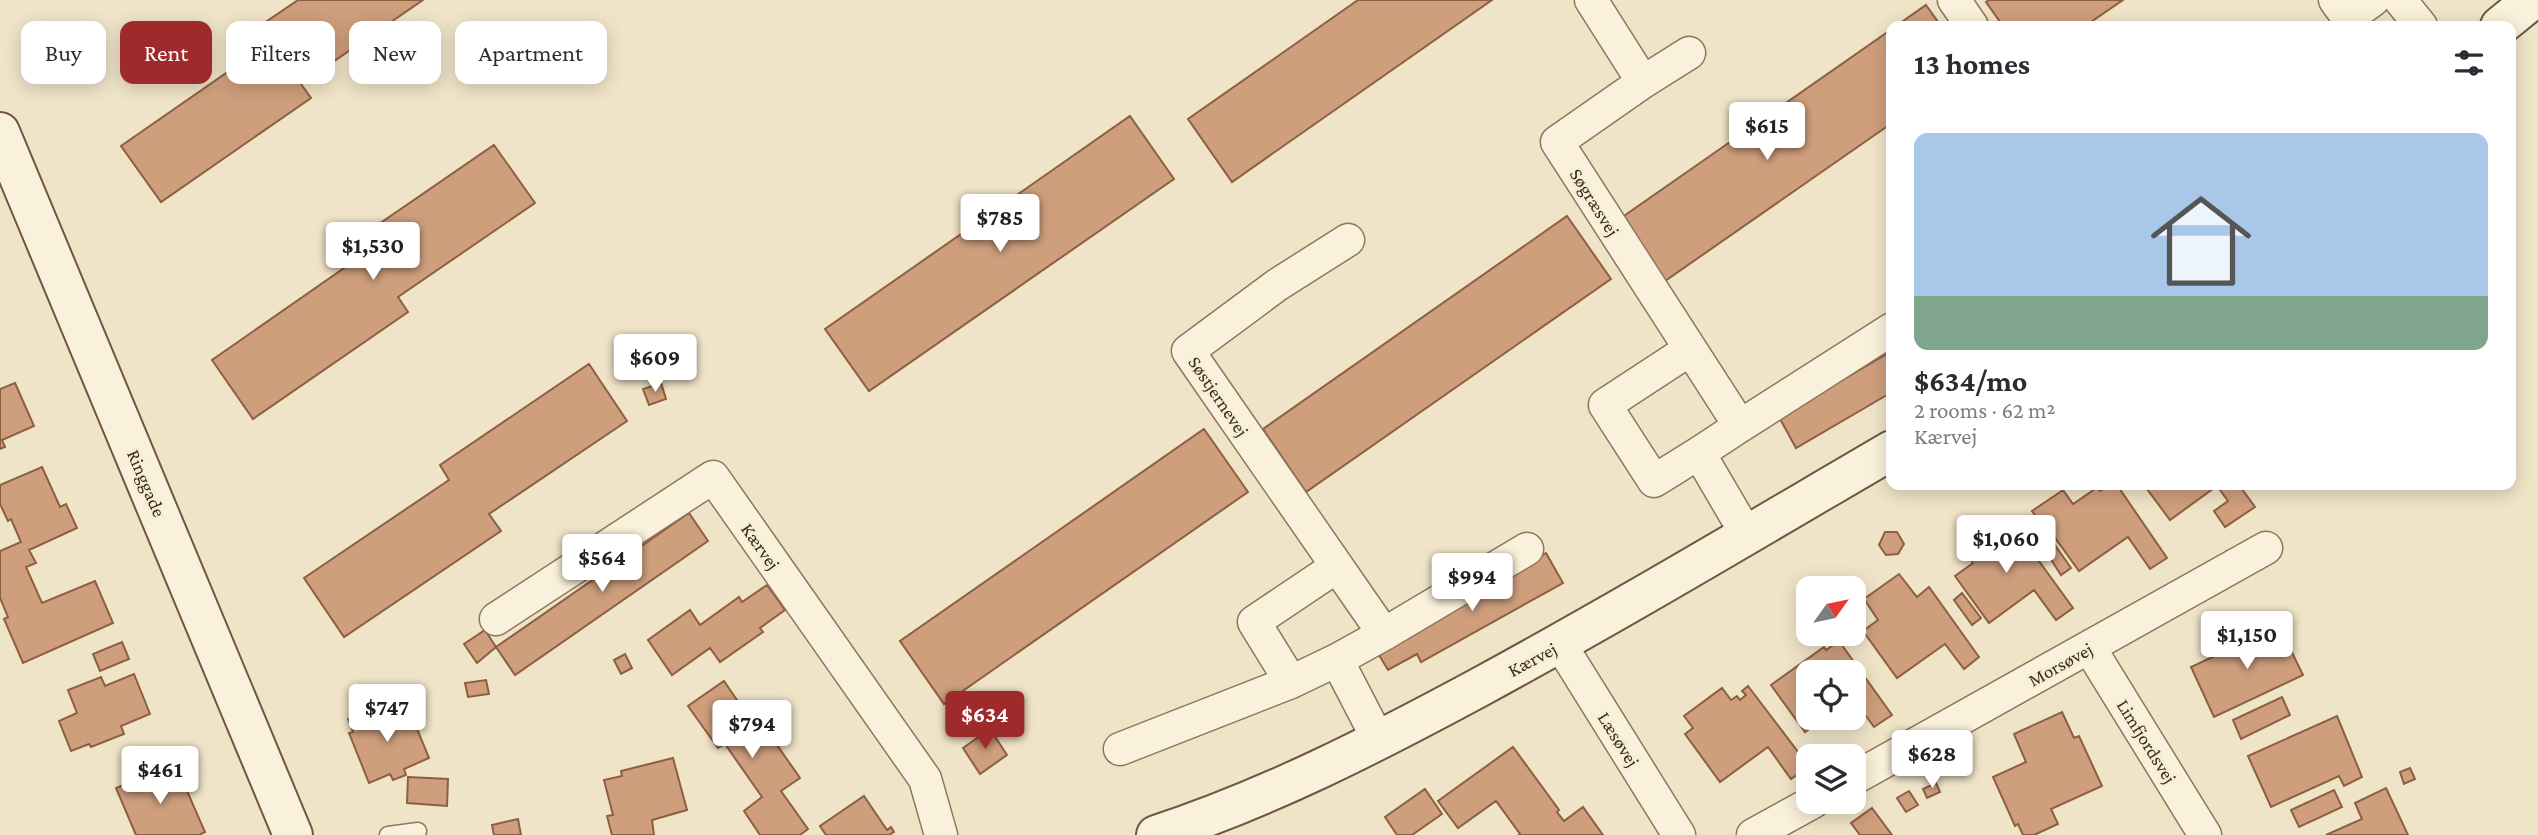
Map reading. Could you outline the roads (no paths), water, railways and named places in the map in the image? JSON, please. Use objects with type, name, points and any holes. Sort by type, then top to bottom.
[{"type":"street","points":[[1591,0],[1643,82]]},
{"type":"street","points":[[1954,0],[1969,21]]},
{"type":"street","points":[[2335,0],[2348,18],[2373,0]]},
{"type":"street","points":[[2400,0],[2417,21]]},
{"type":"street","points":[[2506,21],[2532,0]]},
{"type":"street","name":"Søgræsvej","points":[[1689,53],[1557,142],[1740,426]]},
{"type":"street","name":"Ringgade","points":[[0,132],[293,835]]},
{"type":"street","name":"Søstjernevej","points":[[1349,240],[1277,285],[1188,351],[1384,634]]},
{"type":"street","points":[[1689,350],[1605,405],[1654,481],[1886,333]]},
{"type":"street","points":[[1699,453],[1747,535]]},
{"type":"street","name":"Kærvej","points":[[1156,835],[1196,822],[1340,761],[1379,741],[1560,644],[1886,454]]},
{"type":"street","name":"Kærvej","points":[[496,619],[713,477],[925,779],[941,835]]},
{"type":"street","name":"Morsøvej","points":[[1866,772],[2266,548]]},
{"type":"street","points":[[1120,749],[1291,682],[1337,660],[1527,550]]},
{"type":"street","points":[[1291,682],[1254,622],[1336,566]]},
{"type":"street","name":"Læsøvej","points":[[1560,644],[1679,835]]},
{"type":"street","name":"Limfjordsvej","points":[[2089,647],[2205,835]]},
{"type":"street","points":[[1337,660],[1379,741]]},
{"type":"street","points":[[1754,835],[1796,812]]},
{"type":"lane","points":[[388,835],[418,831]]}]
